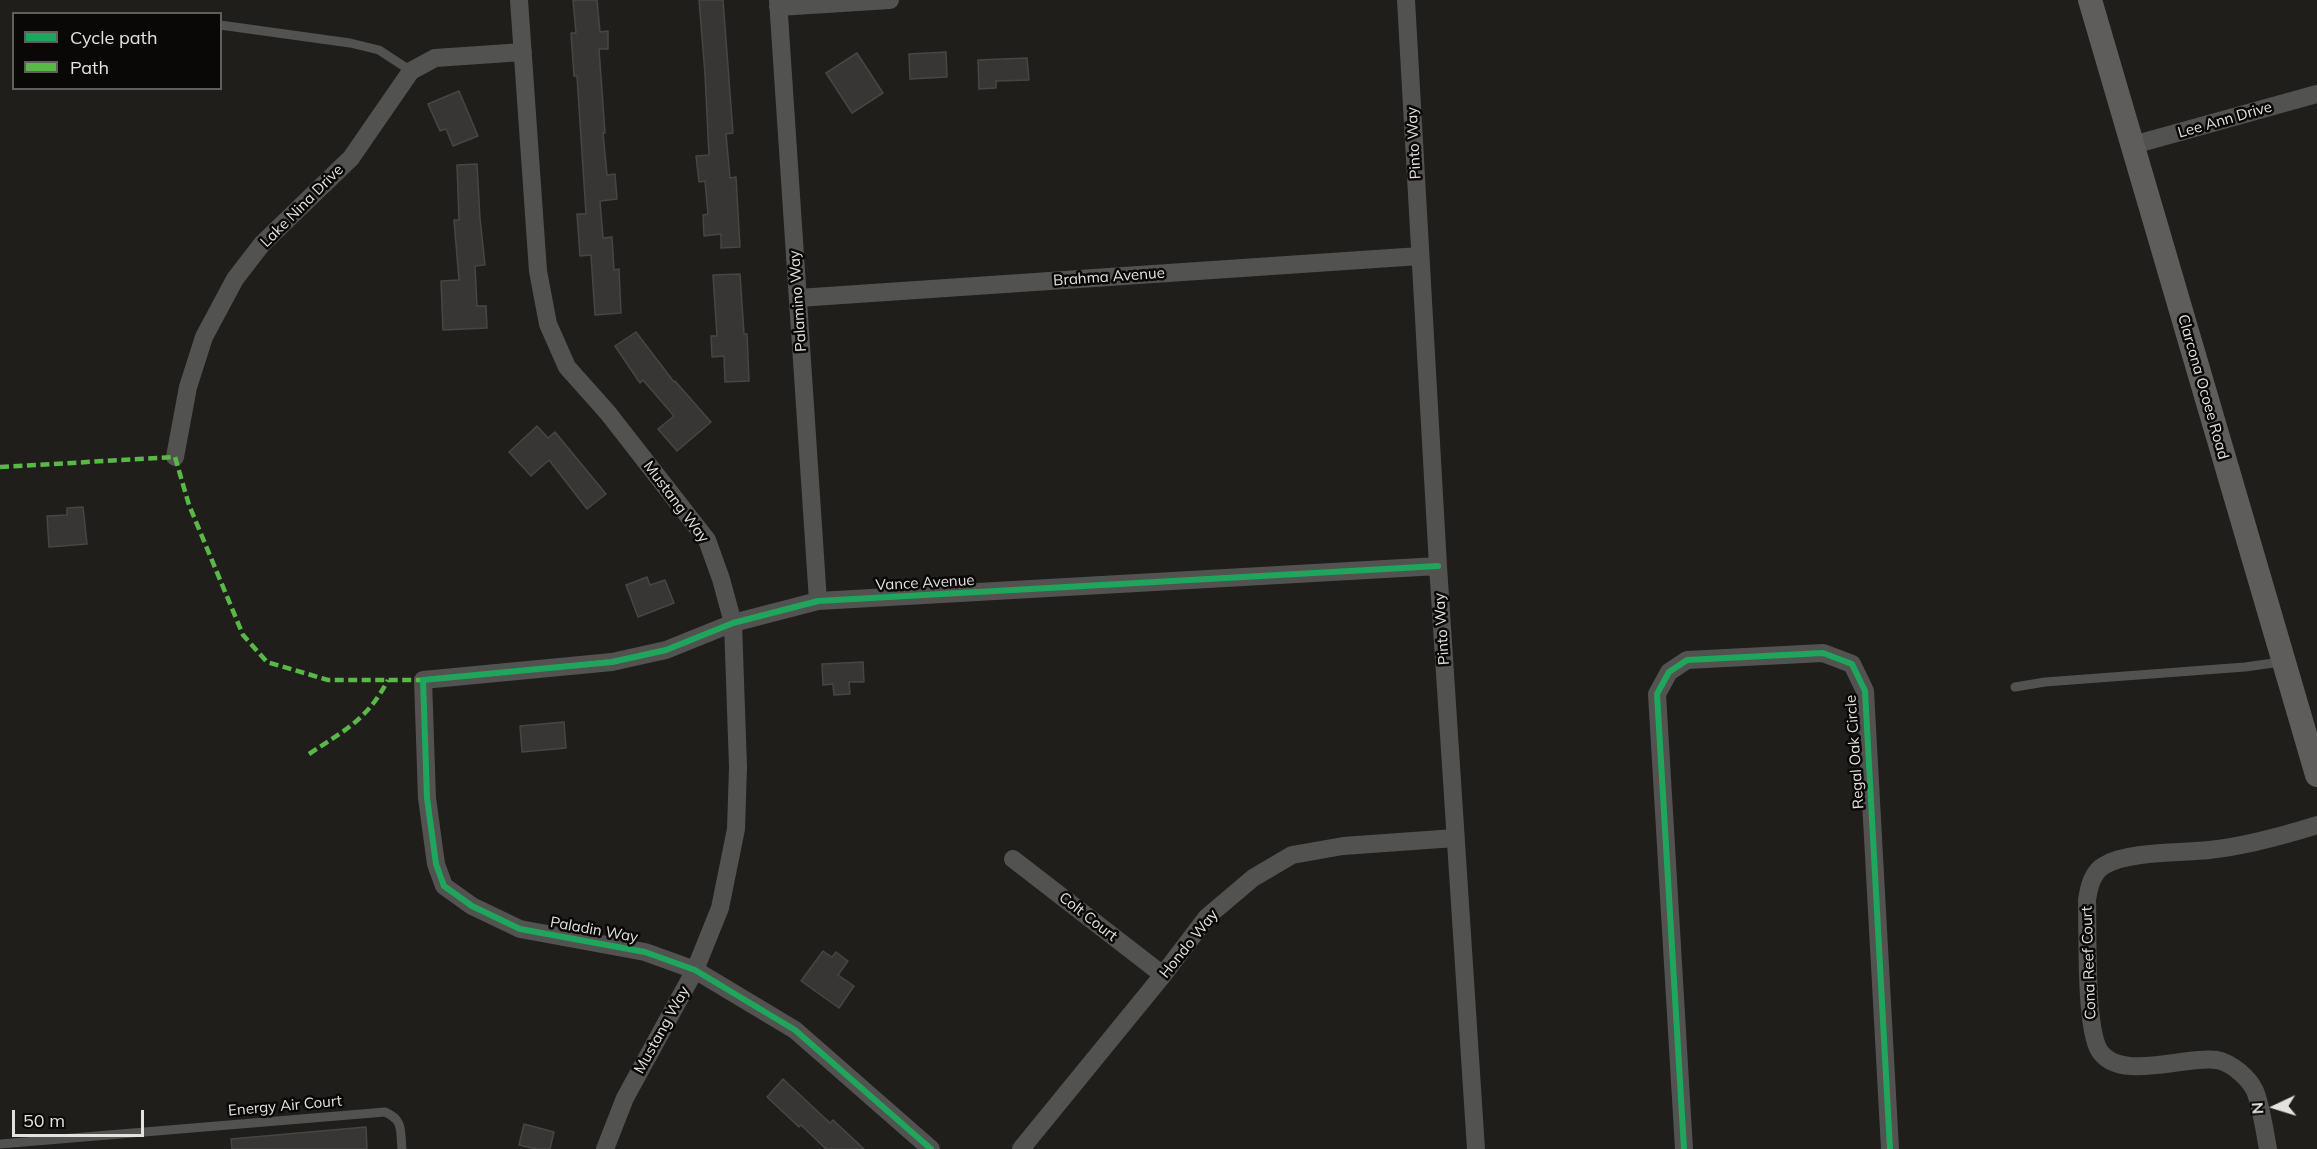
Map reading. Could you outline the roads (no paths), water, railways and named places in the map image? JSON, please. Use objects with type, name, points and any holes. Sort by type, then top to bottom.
[{"type":"main road","name":"Clarcona Ocoee Road","points":[[2090,0],[2317,775]]},
{"type":"street","name":"Mustang Way","points":[[519,0],[538,271],[548,324],[567,367],[608,413],[707,540],[733,623],[738,767],[736,829],[720,908],[696,970],[625,1098],[605,1149]]},
{"type":"street","points":[[778,4],[890,0]]},
{"type":"street","name":"Pinto Way","points":[[1406,0],[1438,566],[1476,1149]]},
{"type":"street","name":"Palamino Way","points":[[778,4],[818,601]]},
{"type":"street","name":"Lake Nina Drive","points":[[175,457],[188,387],[204,337],[235,279],[262,244],[351,158],[411,71],[435,58],[523,52]]},
{"type":"street","name":"Lee Ann Drive","points":[[2133,145],[2317,94]]},
{"type":"street","name":"Brahma Avenue","points":[[798,298],[1420,256]]},
{"type":"street","name":"Vance Avenue","points":[[423,680],[612,662],[666,650],[733,623],[818,601],[1438,566]]},
{"type":"street","name":"Regal Oak Circle","points":[[1684,1149],[1657,694],[1669,672],[1687,660],[1823,653],[1851,664],[1865,691],[1890,1149]]},
{"type":"street","name":"Paladin Way","points":[[423,680],[427,798],[436,864],[444,885],[472,906],[520,929],[645,951],[696,970],[795,1030],[931,1149]]},
{"type":"street","name":"Cona Reef Court","points":[[2268,1149],[2255,1091],[2241,1072],[2218,1060],[2132,1066],[2116,1063],[2100,1051],[2091,1027],[2087,900],[2090,882],[2102,866],[2120,858],[2212,849],[2273,838],[2317,825]]},
{"type":"street","name":"Hondo Way","points":[[1021,1149],[1163,975],[1207,917],[1253,878],[1292,855],[1342,846],[1455,838]]},
{"type":"street","name":"Colt Court","points":[[1013,859],[1163,975]]},
{"type":"lane","points":[[222,25],[350,43],[379,50],[411,71]]},
{"type":"lane","points":[[2015,687],[2045,682],[2284,662]]},
{"type":"lane","name":"Energy Air Court","points":[[0,1144],[385,1112],[394,1116],[399,1122],[402,1149]]}]
